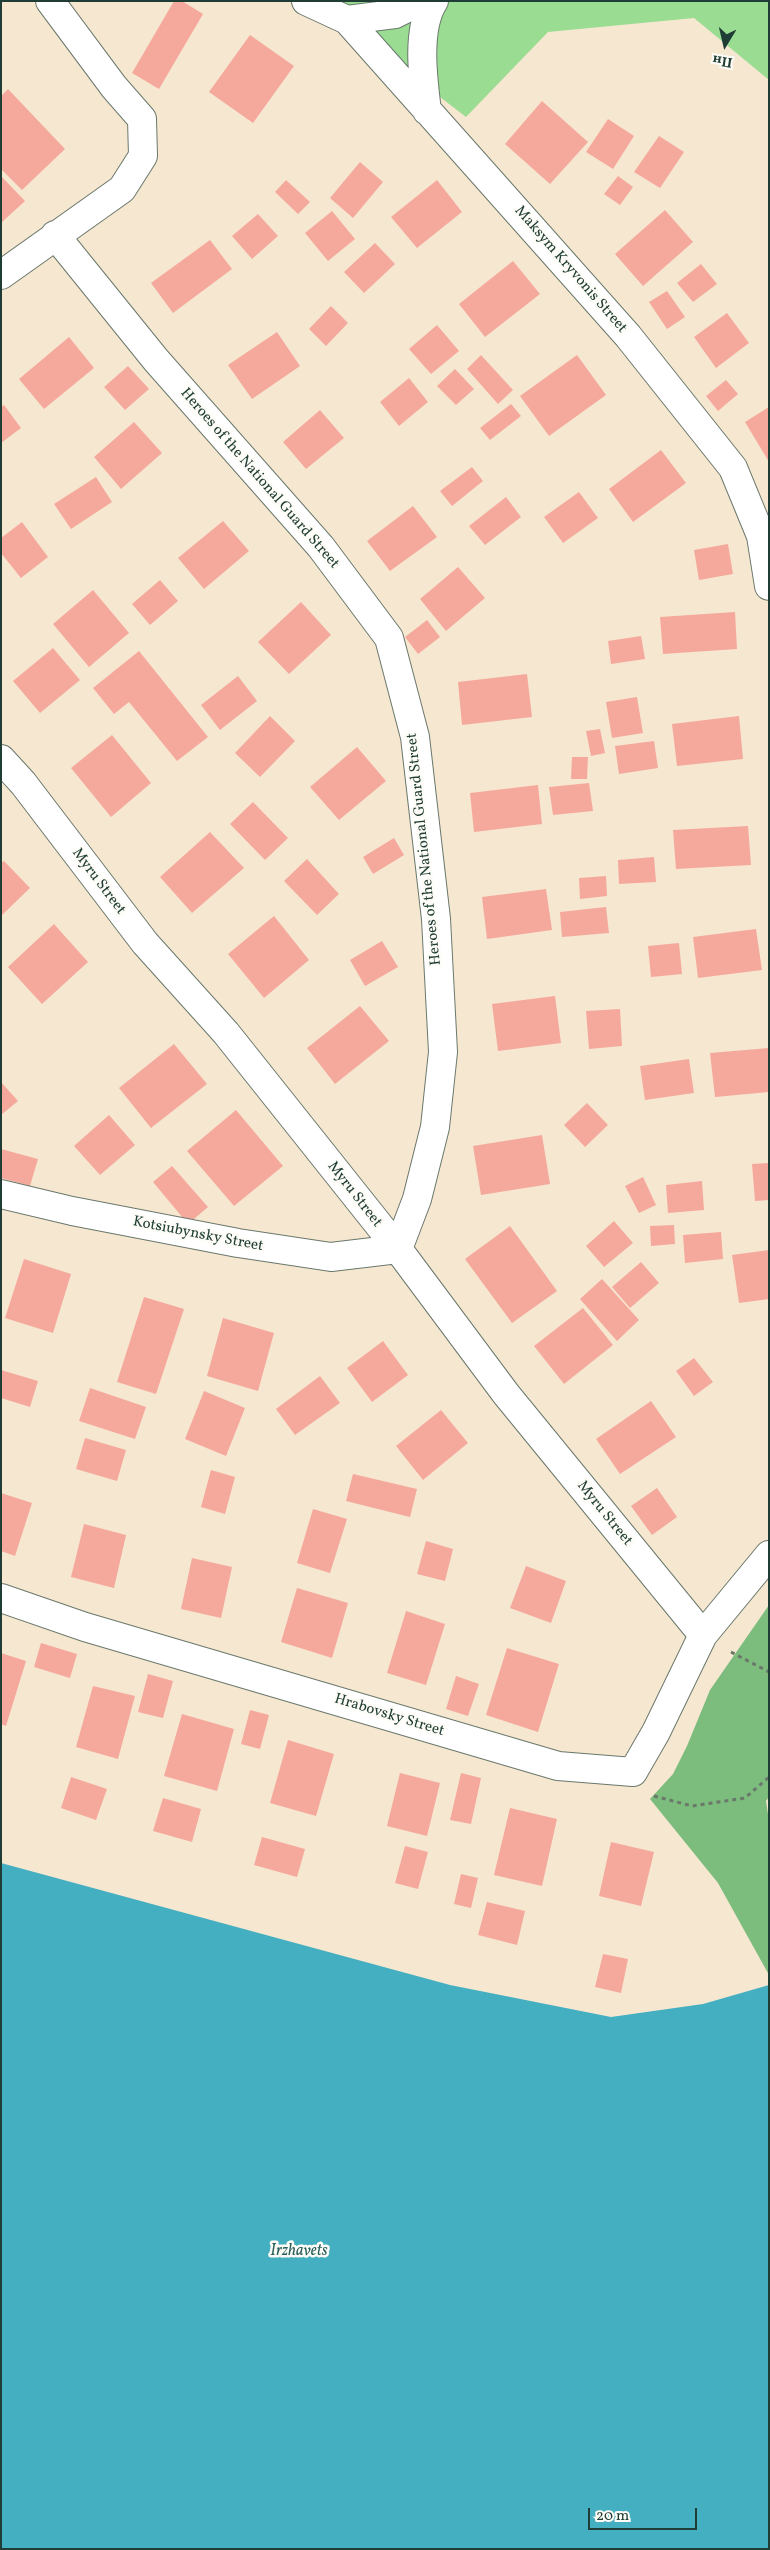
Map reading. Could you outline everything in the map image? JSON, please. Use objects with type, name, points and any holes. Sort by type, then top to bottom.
[{"type":"street","points":[[1,275],[122,189],[143,156],[142,119],[114,87],[50,1]]},
{"type":"street","name":"Maksym Kryvonis Street","points":[[306,1],[347,20],[427,111],[530,223],[628,336],[733,468],[761,536],[769,586]]},
{"type":"street","points":[[347,20],[395,14],[421,1]]},
{"type":"street","points":[[427,111],[422,71],[425,23],[426,14],[434,1]]},
{"type":"street","name":"Heroes of the National Guard Street","points":[[55,235],[156,360],[321,547],[389,638],[415,737],[436,919],[443,1052],[435,1127],[417,1199],[398,1250]]},
{"type":"street","name":"Myru Street","points":[[1,759],[23,783],[145,943],[226,1033],[398,1250],[506,1394],[703,1635]]},
{"type":"street","name":"Kotsiubynsky Street","points":[[1,1194],[72,1211],[238,1243],[332,1257],[398,1250]]},
{"type":"street","points":[[633,1772],[656,1732],[703,1635],[769,1555]]},
{"type":"street","name":"Hrabovsky Street","points":[[1,1598],[85,1627],[558,1766],[633,1772]]},
{"type":"path","points":[[703,1635],[769,1672]]},
{"type":"path","points":[[633,1772],[653,1796],[692,1806],[745,1798],[769,1777]]},
{"type":"green space","points":[[293,1],[769,1],[769,80],[694,18],[548,32],[466,117],[345,24]]},
{"type":"green space","points":[[769,1605],[769,1797],[766,1801],[769,1821],[769,1975],[718,1883],[650,1799],[673,1774],[687,1746],[710,1690]]},
{"type":"water","name":"Irzhavets","points":[[1,1863],[450,1985],[611,2017],[703,2004],[769,1985],[769,2549],[1,2549]]},
{"type":"building","points":[[174,1],[182,1],[203,14],[159,89],[132,73]]},
{"type":"building","points":[[250,35],[294,66],[253,123],[209,92]]},
{"type":"building","points":[[8,89],[65,149],[22,190],[1,169],[1,96]]},
{"type":"building","points":[[542,101],[588,142],[550,184],[505,144]]},
{"type":"building","points":[[608,119],[634,136],[613,169],[586,152]]},
{"type":"building","points":[[659,136],[684,152],[660,188],[634,172]]},
{"type":"building","points":[[360,162],[383,182],[353,218],[330,198]]},
{"type":"building","points":[[1,176],[25,201],[1,223]]},
{"type":"building","points":[[618,176],[633,187],[620,205],[604,194]]},
{"type":"building","points":[[286,180],[310,202],[298,214],[275,192]]},
{"type":"building","points":[[437,180],[462,212],[417,248],[391,217]]},
{"type":"building","points":[[665,210],[693,242],[643,286],[615,254]]},
{"type":"building","points":[[332,211],[355,239],[328,261],[305,233]]},
{"type":"building","points":[[258,214],[278,236],[252,259],[232,236]]},
{"type":"building","points":[[210,240],[232,269],[173,313],[151,283]]},
{"type":"building","points":[[375,243],[395,264],[364,293],[344,272]]},
{"type":"building","points":[[513,261],[540,294],[485,337],[459,304]]},
{"type":"building","points":[[701,264],[717,284],[693,302],[677,283]]},
{"type":"building","points":[[667,291],[685,317],[667,329],[649,302]]},
{"type":"building","points":[[331,306],[348,323],[326,346],[309,329]]},
{"type":"building","points":[[727,313],[749,343],[716,368],[694,337]]},
{"type":"building","points":[[437,325],[459,351],[431,374],[409,349]]},
{"type":"building","points":[[277,332],[300,366],[252,399],[228,365]]},
{"type":"building","points":[[69,337],[94,368],[44,409],[19,379]]},
{"type":"building","points":[[481,355],[513,390],[498,404],[467,369]]},
{"type":"building","points":[[577,355],[606,395],[549,436],[520,396]]},
{"type":"building","points":[[128,366],[149,389],[125,410],[104,387]]},
{"type":"building","points":[[455,369],[474,389],[456,405],[437,386]]},
{"type":"building","points":[[409,378],[428,402],[399,426],[380,402]]},
{"type":"building","points":[[726,380],[738,394],[718,411],[706,396]]},
{"type":"building","points":[[511,404],[521,416],[490,440],[480,428]]},
{"type":"building","points":[[4,405],[21,428],[1,443],[1,407]]},
{"type":"building","points":[[769,407],[769,462],[745,422]]},
{"type":"building","points":[[320,410],[344,438],[306,469],[283,442]]},
{"type":"building","points":[[134,422],[162,453],[121,489],[94,457]]},
{"type":"building","points":[[661,450],[686,483],[633,522],[609,489]]},
{"type":"building","points":[[472,467],[483,481],[452,506],[440,491]]},
{"type":"building","points":[[96,477],[112,502],[71,529],[54,504]]},
{"type":"building","points":[[579,492],[598,518],[563,543],[544,517]]},
{"type":"building","points":[[506,497],[521,517],[485,545],[469,526]]},
{"type":"building","points":[[413,506],[437,537],[390,571],[367,541]]},
{"type":"building","points":[[223,521],[249,551],[204,589],[178,558]]},
{"type":"building","points":[[22,522],[48,557],[21,578],[1,553],[1,538]]},
{"type":"building","points":[[728,544],[733,574],[699,580],[694,550]]},
{"type":"building","points":[[458,567],[485,598],[446,631],[420,599]]},
{"type":"building","points":[[160,580],[178,601],[150,625],[132,604]]},
{"type":"building","points":[[93,590],[129,633],[89,667],[53,624]]},
{"type":"building","points":[[301,602],[331,635],[289,674],[258,642]]},
{"type":"building","points":[[735,612],[737,649],[663,654],[660,617]]},
{"type":"building","points":[[427,620],[440,637],[418,654],[405,637]]},
{"type":"building","points":[[641,636],[645,659],[611,664],[608,641]]},
{"type":"building","points":[[53,648],[80,680],[40,713],[13,681]]},
{"type":"building","points":[[139,651],[208,737],[177,761],[129,702],[114,714],[93,688]]},
{"type":"building","points":[[527,674],[532,717],[462,725],[458,682]]},
{"type":"building","points":[[238,676],[257,701],[220,730],[201,705]]},
{"type":"building","points":[[637,697],[643,733],[612,738],[606,702]]},
{"type":"building","points":[[270,716],[295,741],[260,777],[235,753]]},
{"type":"building","points":[[739,716],[743,759],[677,766],[672,724]]},
{"type":"building","points":[[600,729],[605,753],[591,756],[586,731]]},
{"type":"building","points":[[112,735],[151,783],[111,817],[71,768]]},
{"type":"building","points":[[654,741],[658,768],[619,774],[615,746]]},
{"type":"building","points":[[357,747],[386,781],[339,820],[310,787]]},
{"type":"building","points":[[572,757],[588,757],[587,779],[571,779]]},
{"type":"building","points":[[589,783],[593,811],[553,815],[549,787]]},
{"type":"building","points":[[538,785],[542,824],[474,832],[470,793]]},
{"type":"building","points":[[253,802],[288,838],[265,860],[230,824]]},
{"type":"building","points":[[748,826],[751,865],[676,869],[673,830]]},
{"type":"building","points":[[210,832],[244,868],[192,913],[160,877]]},
{"type":"building","points":[[394,838],[404,855],[373,874],[363,857]]},
{"type":"building","points":[[654,857],[656,882],[619,884],[618,860]]},
{"type":"building","points":[[307,859],[339,894],[317,915],[284,881]]},
{"type":"building","points":[[4,861],[30,888],[1,916],[1,863]]},
{"type":"building","points":[[606,876],[607,896],[580,899],[579,878]]},
{"type":"building","points":[[546,889],[552,930],[487,939],[482,897]]},
{"type":"building","points":[[606,907],[609,933],[562,937],[560,912]]},
{"type":"building","points":[[274,916],[309,960],[264,998],[228,954]]},
{"type":"building","points":[[54,924],[88,962],[42,1004],[8,967]]},
{"type":"building","points":[[756,929],[762,970],[698,978],[693,937]]},
{"type":"building","points":[[382,941],[398,967],[365,986],[350,960]]},
{"type":"building","points":[[679,943],[682,974],[651,977],[648,946]]},
{"type":"building","points":[[555,996],[561,1043],[498,1051],[492,1004]]},
{"type":"building","points":[[360,1006],[389,1041],[335,1084],[307,1048]]},
{"type":"building","points":[[620,1009],[622,1046],[589,1049],[586,1011]]},
{"type":"building","points":[[174,1044],[207,1084],[151,1128],[119,1088]]},
{"type":"building","points":[[769,1048],[769,1092],[715,1097],[710,1053]]},
{"type":"building","points":[[689,1059],[694,1093],[645,1100],[640,1066]]},
{"type":"building","points":[[1,1082],[18,1101],[1,1115]]},
{"type":"building","points":[[587,1103],[608,1125],[585,1147],[564,1125]]},
{"type":"building","points":[[236,1110],[283,1166],[234,1206],[187,1151]]},
{"type":"building","points":[[109,1115],[135,1145],[100,1175],[74,1146]]},
{"type":"building","points":[[542,1135],[550,1184],[481,1195],[473,1146]]},
{"type":"building","points":[[1,1149],[38,1159],[30,1186],[1,1178]]},
{"type":"building","points":[[769,1163],[769,1200],[755,1201],[752,1164]]},
{"type":"building","points":[[172,1166],[208,1207],[188,1224],[153,1182]]},
{"type":"building","points":[[643,1177],[656,1205],[639,1213],[625,1186]]},
{"type":"building","points":[[702,1181],[704,1210],[668,1213],[666,1185]]},
{"type":"building","points":[[614,1221],[633,1243],[604,1267],[586,1246]]},
{"type":"building","points":[[674,1225],[675,1244],[651,1246],[650,1226]]},
{"type":"building","points":[[510,1226],[557,1291],[512,1323],[465,1259]]},
{"type":"building","points":[[721,1232],[723,1259],[685,1263],[683,1235]]},
{"type":"building","points":[[769,1250],[769,1299],[739,1303],[732,1255]]},
{"type":"building","points":[[24,1259],[71,1274],[53,1333],[5,1318]]},
{"type":"building","points":[[641,1262],[659,1283],[630,1308],[612,1287]]},
{"type":"building","points":[[602,1279],[639,1320],[617,1341],[580,1299]]},
{"type":"building","points":[[144,1297],[184,1309],[156,1394],[117,1382]]},
{"type":"building","points":[[583,1308],[613,1345],[564,1384],[534,1346]]},
{"type":"building","points":[[223,1318],[274,1333],[258,1391],[207,1376]]},
{"type":"building","points":[[383,1341],[408,1375],[372,1402],[347,1368]]},
{"type":"building","points":[[694,1358],[713,1382],[694,1396],[676,1371]]},
{"type":"building","points":[[1,1370],[38,1381],[30,1407],[1,1398]]},
{"type":"building","points":[[320,1376],[340,1403],[295,1435],[276,1409]]},
{"type":"building","points":[[90,1388],[146,1407],[135,1439],[79,1421]]},
{"type":"building","points":[[204,1391],[245,1408],[226,1456],[185,1439]]},
{"type":"building","points":[[651,1401],[676,1437],[620,1474],[596,1439]]},
{"type":"building","points":[[441,1410],[468,1443],[423,1480],[396,1446]]},
{"type":"building","points":[[85,1438],[126,1450],[117,1481],[76,1469]]},
{"type":"building","points":[[211,1470],[235,1477],[225,1514],[201,1507]]},
{"type":"building","points":[[353,1474],[417,1489],[410,1517],[346,1501]]},
{"type":"building","points":[[657,1488],[677,1517],[652,1535],[631,1506]]},
{"type":"building","points":[[1,1493],[32,1503],[15,1556],[1,1551]]},
{"type":"building","points":[[313,1509],[347,1519],[330,1573],[297,1563]]},
{"type":"building","points":[[84,1524],[126,1535],[114,1588],[71,1577]]},
{"type":"building","points":[[426,1541],[453,1549],[445,1581],[417,1574]]},
{"type":"building","points":[[192,1558],[232,1567],[221,1618],[181,1609]]},
{"type":"building","points":[[526,1566],[566,1581],[551,1623],[510,1608]]},
{"type":"building","points":[[297,1588],[348,1603],[332,1658],[281,1642]]},
{"type":"building","points":[[406,1611],[445,1624],[426,1685],[387,1673]]},
{"type":"building","points":[[41,1643],[77,1654],[70,1678],[34,1667]]},
{"type":"building","points":[[507,1648],[559,1664],[538,1732],[486,1715]]},
{"type":"building","points":[[1,1653],[26,1661],[6,1726],[1,1724]]},
{"type":"building","points":[[148,1674],[173,1681],[163,1718],[138,1712]]},
{"type":"building","points":[[456,1676],[479,1684],[468,1716],[446,1709]]},
{"type":"building","points":[[93,1686],[135,1696],[118,1759],[76,1747]]},
{"type":"building","points":[[250,1710],[269,1715],[260,1749],[241,1744]]},
{"type":"building","points":[[182,1714],[234,1729],[217,1791],[164,1776]]},
{"type":"building","points":[[288,1740],[334,1754],[316,1816],[270,1803]]},
{"type":"building","points":[[400,1773],[440,1783],[427,1836],[387,1826]]},
{"type":"building","points":[[461,1773],[481,1778],[471,1824],[450,1820]]},
{"type":"building","points":[[71,1777],[107,1789],[96,1820],[61,1808]]},
{"type":"building","points":[[163,1798],[201,1809],[192,1842],[153,1831]]},
{"type":"building","points":[[510,1808],[557,1819],[542,1886],[494,1875]]},
{"type":"building","points":[[262,1837],[305,1849],[297,1877],[254,1865]]},
{"type":"building","points":[[611,1842],[654,1852],[641,1906],[599,1896]]},
{"type":"building","points":[[405,1846],[428,1852],[418,1889],[395,1883]]},
{"type":"building","points":[[461,1874],[478,1878],[471,1908],[454,1904]]},
{"type":"building","points":[[487,1902],[525,1911],[517,1945],[478,1935]]},
{"type":"building","points":[[603,1954],[628,1959],[621,1993],[595,1987]]}]
